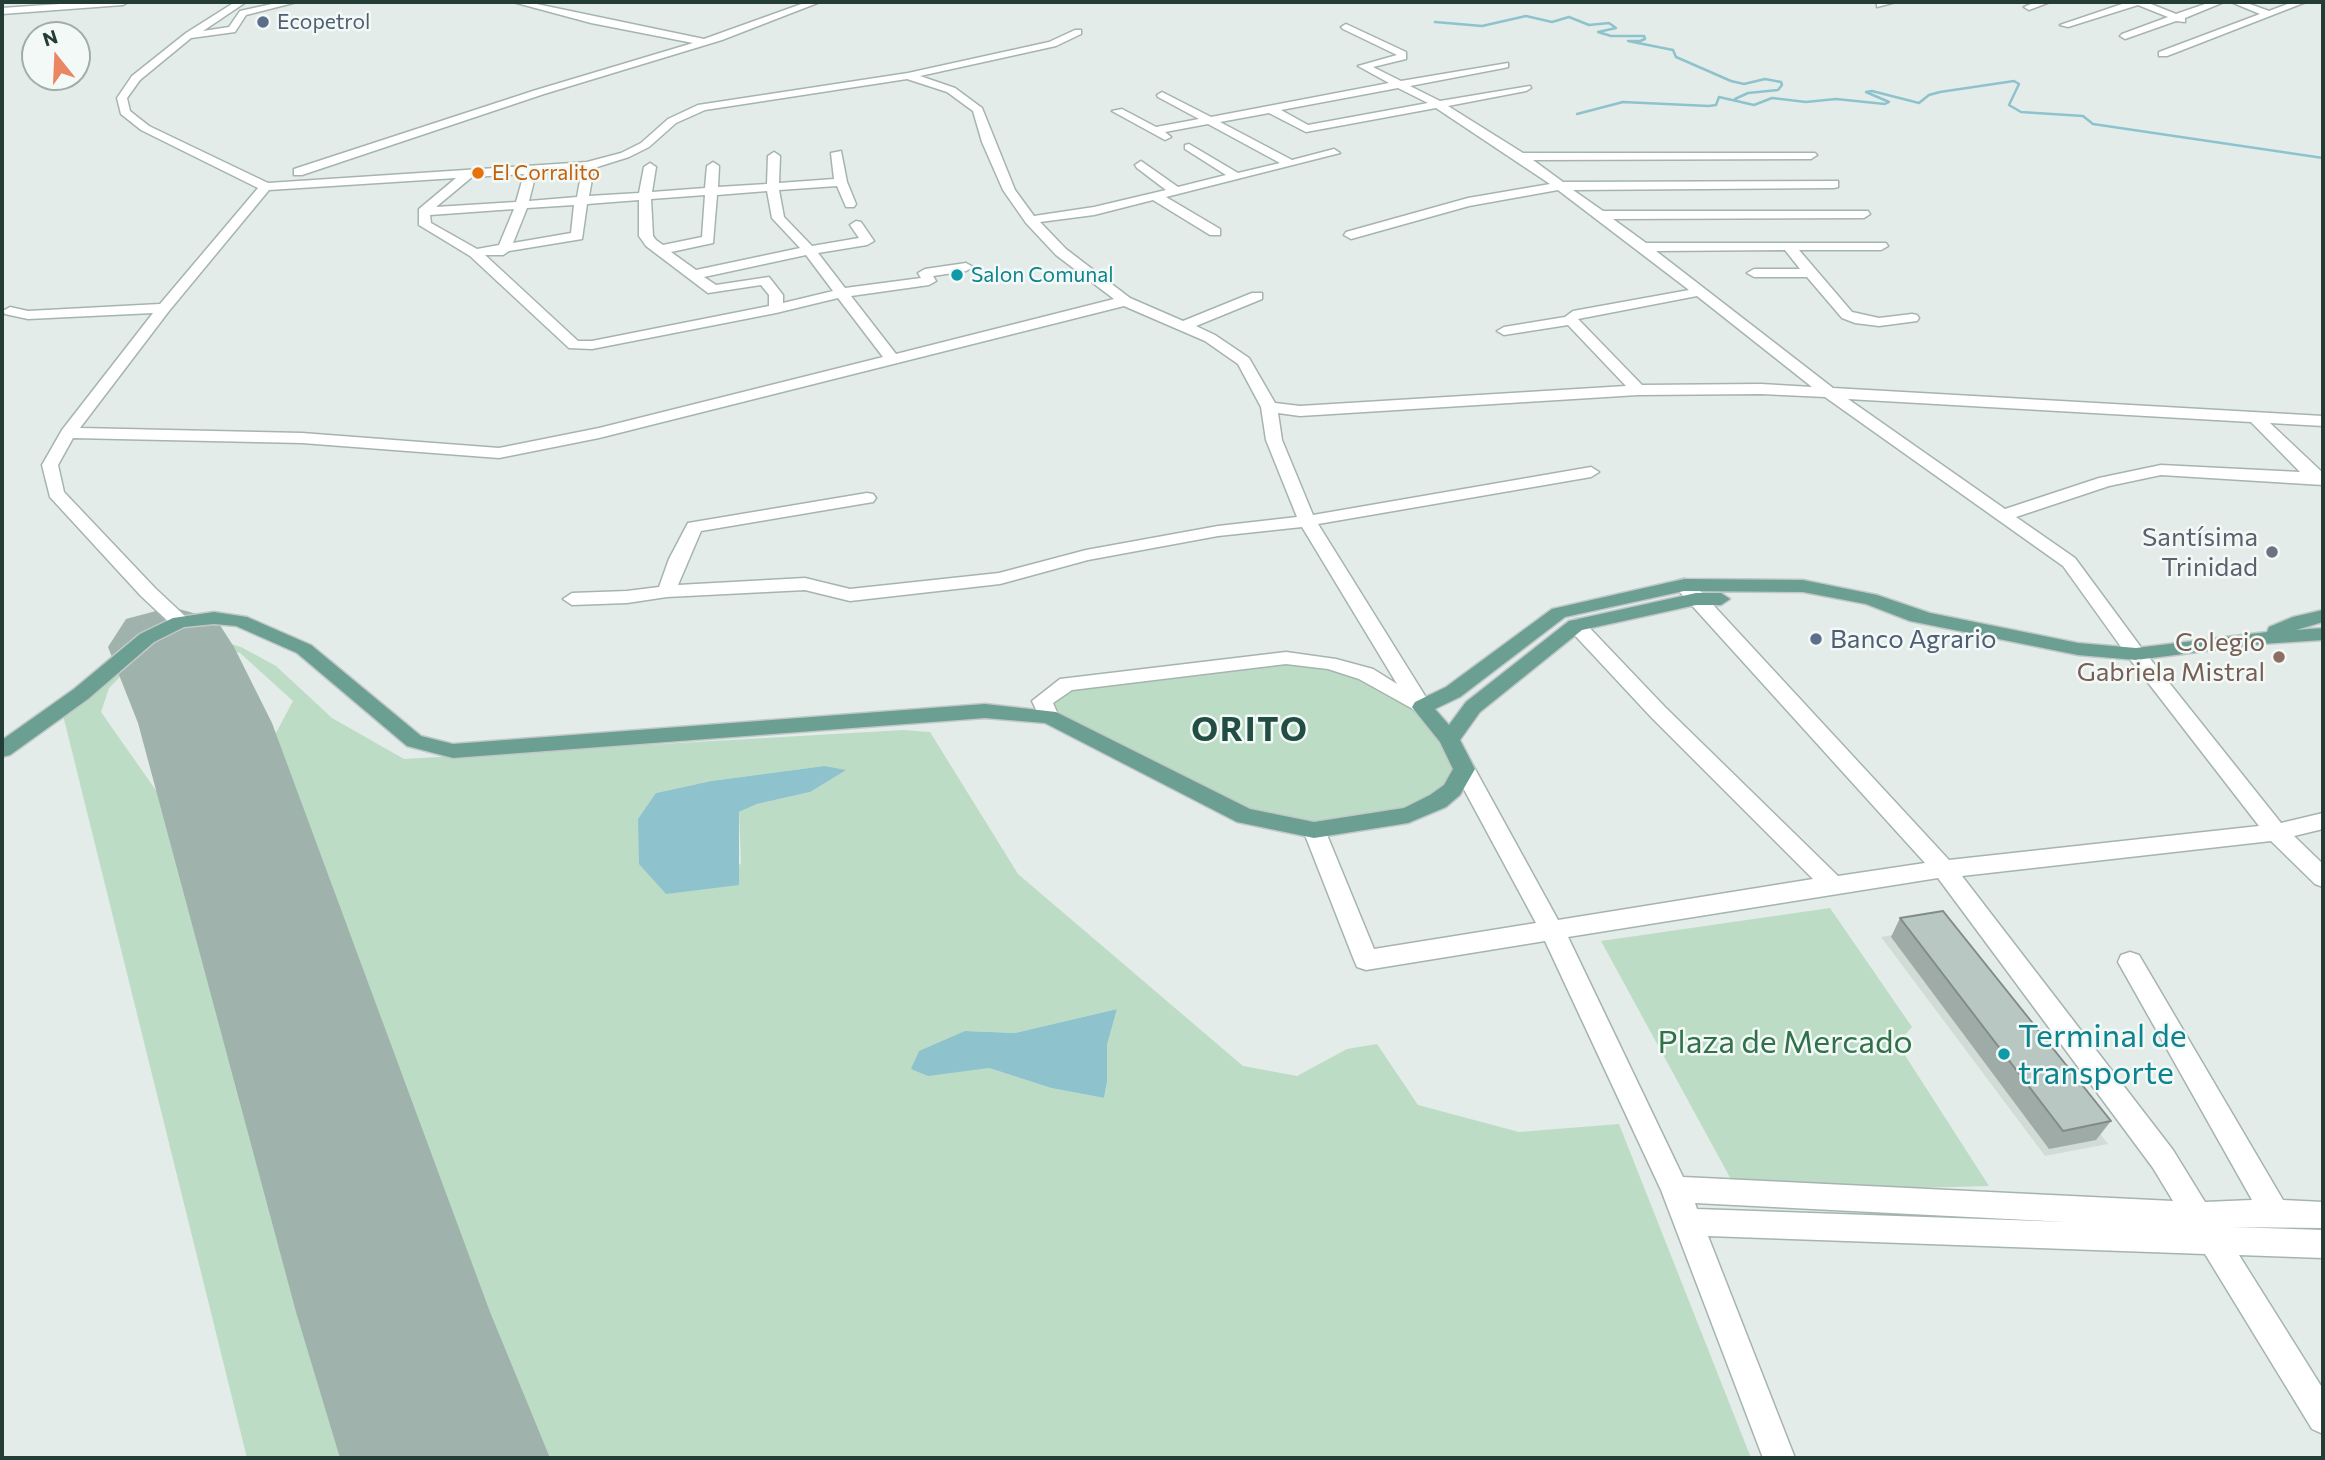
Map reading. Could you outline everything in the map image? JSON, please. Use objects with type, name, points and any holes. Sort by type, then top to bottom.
[{"type":"main road","points":[[2,750],[81,694],[147,638],[180,622],[214,618],[240,621],[304,649],[414,741],[453,751],[985,711],[1049,717],[1245,816],[1314,830],[1388,820],[1424,809],[1451,790],[1464,769],[1449,739],[1422,707],[1453,692],[1559,613],[1690,592],[1804,601],[1922,616],[2078,649],[2136,654],[2261,638],[2323,634]]},
{"type":"main road","points":[[1449,739],[1473,707],[1576,625],[1690,592]]},
{"type":"main road","points":[[2261,638],[2300,621],[2323,616]]},
{"type":"street","points":[[23,2],[31,9]]},
{"type":"street","points":[[2,11],[62,4],[123,2]]},
{"type":"street","points":[[241,2],[189,35],[136,78],[122,98],[125,112],[145,128],[256,180],[265,187],[588,166],[625,155],[645,145],[672,121],[702,107],[908,76],[1052,44],[1078,32]]},
{"type":"street","points":[[189,35],[232,30],[243,13],[292,2]]},
{"type":"street","points":[[517,2],[591,20],[704,42]]},
{"type":"street","points":[[549,2],[719,38]]},
{"type":"street","points":[[298,172],[540,92],[719,38],[815,2]]},
{"type":"street","points":[[1880,5],[1891,2]]},
{"type":"street","points":[[2029,7],[2045,2]]},
{"type":"street","points":[[2065,25],[2138,2],[2217,34]]},
{"type":"street","points":[[2125,36],[2220,2]]},
{"type":"street","points":[[2236,2],[2269,14]]},
{"type":"street","points":[[2164,54],[2301,2]]},
{"type":"street","points":[[591,20],[603,15]]},
{"type":"street","points":[[1346,27],[1402,54],[1402,57],[1363,64],[1436,103],[1521,157],[1643,247],[1828,392],[2069,562],[2136,654],[2276,832],[2323,878]]},
{"type":"street","points":[[1153,131],[1504,65]]},
{"type":"street","points":[[908,76],[951,90],[978,110],[988,142],[1009,190],[1031,220],[1061,252],[1125,301],[1210,338],[1244,361],[1269,407],[1274,440],[1307,521],[1422,707]]},
{"type":"street","points":[[1269,108],[1306,129],[1527,88]]},
{"type":"street","points":[[1162,95],[1291,164]]},
{"type":"street","points":[[1118,111],[1170,139]]},
{"type":"street","points":[[1732,145],[1742,156]]},
{"type":"street","points":[[1189,147],[1237,177]]},
{"type":"street","points":[[837,153],[841,182],[850,204]]},
{"type":"street","points":[[1031,220],[1094,211],[1334,153]]},
{"type":"street","points":[[1521,157],[1811,155]]},
{"type":"street","points":[[774,156],[773,188],[778,218],[809,250],[891,358]]},
{"type":"street","points":[[1141,165],[1175,191]]},
{"type":"street","points":[[475,253],[503,251],[577,236],[588,166]]},
{"type":"street","points":[[660,250],[708,240],[713,166]]},
{"type":"street","points":[[650,167],[645,196],[646,236],[660,250],[713,290],[764,281],[776,302]]},
{"type":"street","points":[[503,251],[522,204],[531,171]]},
{"type":"street","points":[[423,212],[468,174]]},
{"type":"street","points":[[423,212],[841,182]]},
{"type":"street","points":[[1351,235],[1468,202],[1561,186],[1834,184]]},
{"type":"street","points":[[180,622],[148,592],[56,493],[50,466],[68,433],[164,308],[265,187]]},
{"type":"street","points":[[1154,196],[1215,232]]},
{"type":"street","points":[[423,212],[425,225],[475,253],[574,345],[592,345],[776,302],[820,300],[841,293],[929,281],[925,273],[966,267]]},
{"type":"street","points":[[1600,215],[1864,214]]},
{"type":"street","points":[[694,275],[809,250],[867,241],[856,225]]},
{"type":"street","points":[[1788,246],[1847,315],[1860,320],[1879,322],[1912,318]]},
{"type":"street","points":[[1643,247],[1881,246]]},
{"type":"street","points":[[1754,273],[1811,273]]},
{"type":"street","points":[[1571,320],[1573,315],[1699,292]]},
{"type":"street","points":[[1184,326],[1257,296]]},
{"type":"street","points":[[68,433],[302,438],[499,453],[598,432],[1125,301]]},
{"type":"street","points":[[10,312],[28,315],[164,308]]},
{"type":"street","points":[[1504,331],[1571,320]]},
{"type":"street","points":[[1571,320],[1637,390]]},
{"type":"street","points":[[1269,407],[1300,411],[1637,390],[1828,392],[2323,421]]},
{"type":"street","points":[[2254,416],[2321,480]]},
{"type":"street","points":[[2001,516],[2105,482],[2161,470],[2321,480]]},
{"type":"street","points":[[572,599],[805,584],[849,595],[1000,578],[1086,555],[1218,531],[1307,521],[1591,472]]},
{"type":"street","points":[[667,591],[678,559],[694,527],[867,498]]},
{"type":"street","points":[[1690,592],[1944,869],[2163,1159],[2323,1418]]},
{"type":"street","points":[[1576,625],[1658,712],[1833,885]]},
{"type":"street","points":[[1049,717],[1042,701],[1067,684],[1286,658],[1329,663],[1366,674],[1422,707]]},
{"type":"street","points":[[1464,769],[1553,932],[1675,1189],[1779,1458]]},
{"type":"street","points":[[1314,830],[1366,960],[1833,885],[1944,869],[2276,832],[2323,821]]},
{"type":"street","points":[[2130,962],[2275,1213]]},
{"type":"street","points":[[1675,1189],[2206,1227],[2323,1244]]},
{"type":"street","points":[[1687,1222],[2206,1227],[2275,1213],[2323,1215]]},
{"type":"shaded area","name":"Terminal de transporte","points":[[1937,927],[2108,1144],[2045,1156],[1881,937]]},
{"type":"green space","points":[[175,638],[212,638],[241,647],[276,666],[332,718],[404,759],[903,730],[930,732],[1018,874],[1243,1066],[1297,1076],[1347,1049],[1377,1044],[1418,1105],[1519,1132],[1619,1124],[1751,1458],[521,1458],[259,765],[293,701],[240,653],[193,640],[156,646],[133,664],[109,688],[101,712],[162,799],[173,805],[377,1458],[247,1458],[63,715],[144,647]],"holes":[[[824,766],[810,792],[757,804],[739,812],[741,865],[656,793],[711,781]],[[1117,1009],[1107,1045],[1104,1098],[1051,1088],[989,1068],[965,1031],[1015,1033]]]},
{"type":"green space","points":[[1286,658],[1329,663],[1422,707],[1464,769],[1438,801],[1314,830],[1245,816],[1049,717],[1042,701],[1067,684]]},
{"type":"green space","name":"Plaza de Mercado","points":[[1830,908],[1912,1027],[1901,1039],[1901,1049],[1989,1186],[1876,1189],[1733,1183],[1601,941]]},
{"type":"water","points":[[824,766],[846,770],[810,792],[757,804],[739,812],[739,885],[666,894],[639,864],[638,819],[656,793],[711,781]]},
{"type":"water","points":[[1117,1009],[1107,1045],[1104,1098],[1051,1088],[989,1068],[928,1076],[911,1069],[919,1051],[965,1031],[1015,1033]]},
{"type":"building","points":[[1943,911],[2111,1121],[2063,1131],[1900,918]]},
{"type":"waterway","points":[[1435,22],[1482,26],[1526,16],[1552,22],[1569,17],[1589,25],[1609,23],[1616,28],[1598,32],[1611,36],[1644,36],[1645,39],[1640,41],[1628,41],[1673,50],[1676,57],[1731,81],[1744,84],[1765,79],[1781,82],[1778,90],[1748,93],[1735,99]]},
{"type":"waterway","points":[[1577,114],[1623,102],[1709,106],[1716,105],[1719,97],[1754,105],[1772,98],[1806,102],[1836,99],[1885,104],[1889,102],[1866,92],[1872,91],[1919,103],[1929,95],[1940,92],[2014,81],[2019,84],[2009,105],[2021,112],[2083,116],[2093,124],[2323,158]]},
{"type":"runway","points":[[171,647],[205,723],[393,1312],[445,1458]]},
{"type":"place","name":"Ecopetrol","points":[[263,22]]},
{"type":"place","name":"El Corralito","points":[[478,173]]},
{"type":"place","name":"Salon Comunal","points":[[957,275]]},
{"type":"place","name":"Santísima Trinidad","points":[[2272,552]]},
{"type":"place","name":"Banco Agrario","points":[[1816,639]]},
{"type":"place","name":"Colegio Gabriela Mistral","points":[[2279,657]]},
{"type":"place","name":"Terminal de transporte","points":[[2004,1054]]},
{"type":"district","name":"ORITO","points":[[1250,730]]}]
